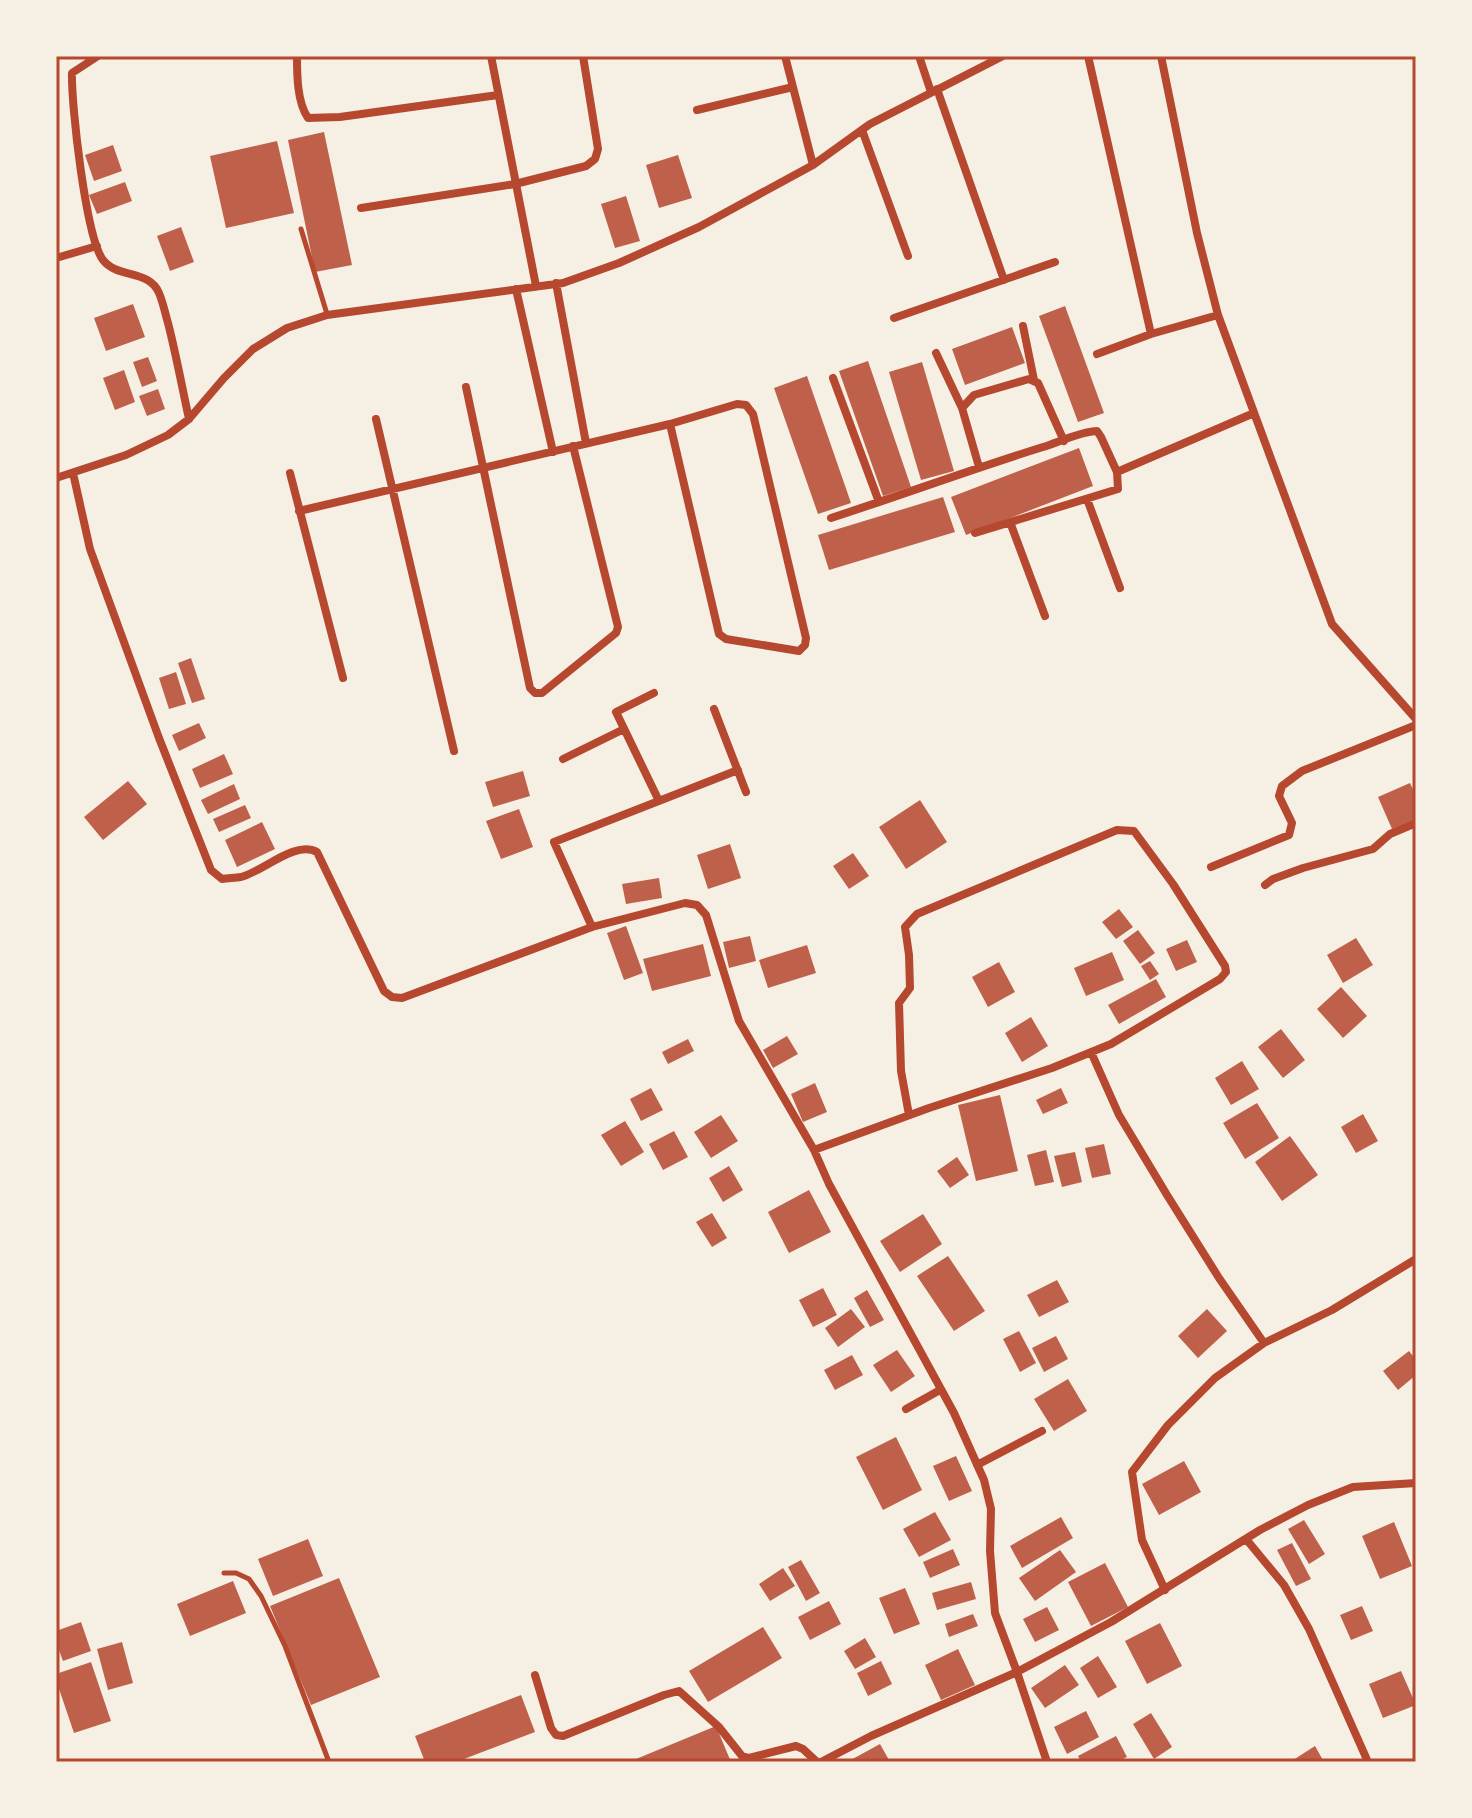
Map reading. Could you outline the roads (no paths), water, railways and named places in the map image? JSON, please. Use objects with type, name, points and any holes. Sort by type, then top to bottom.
[{"type":"street","points":[[98,56],[72,73],[80,163],[93,234],[102,259],[115,271],[152,281],[159,292],[189,419]]},
{"type":"street","points":[[297,56],[302,111],[308,118],[340,117],[498,95]]},
{"type":"street","points":[[491,56],[536,286]]},
{"type":"street","points":[[361,208],[515,184],[586,166],[595,159],[598,149],[583,56]]},
{"type":"street","points":[[785,56],[813,165]]},
{"type":"street","points":[[919,56],[1004,280]]},
{"type":"street","points":[[56,478],[126,455],[168,435],[189,419],[253,349],[287,328],[327,315],[563,283],[619,263],[699,227],[813,165],[862,130],[1003,56]]},
{"type":"street","points":[[1088,56],[1151,334]]},
{"type":"street","points":[[1161,56],[1197,233],[1218,315],[1332,624],[1416,719]]},
{"type":"street","points":[[697,110],[793,87]]},
{"type":"street","points":[[862,130],[908,256]]},
{"type":"street","points":[[56,258],[97,246]]},
{"type":"street","points":[[894,318],[1055,262]]},
{"type":"street","points":[[556,283],[586,443]]},
{"type":"street","points":[[516,289],[553,452]]},
{"type":"street","points":[[1097,354],[1151,334],[1218,315]]},
{"type":"street","points":[[1023,326],[1034,380]]},
{"type":"street","points":[[936,353],[962,408],[979,467]]},
{"type":"street","points":[[833,378],[879,502]]},
{"type":"street","points":[[962,408],[974,395],[1034,380],[1064,441]]},
{"type":"street","points":[[466,387],[530,688],[535,693],[542,693],[616,633],[618,627],[573,446]]},
{"type":"street","points":[[299,511],[670,424],[737,404],[746,405],[753,414],[806,638],[805,645],[799,651],[726,639],[719,634],[670,424]]},
{"type":"street","points":[[1117,472],[1254,413]]},
{"type":"street","points":[[376,419],[454,751]]},
{"type":"street","points":[[831,518],[979,467],[1097,431],[1117,472],[1118,489],[975,533]]},
{"type":"street","points":[[73,473],[90,549],[159,738],[211,870],[222,879],[242,877],[297,849],[309,847],[317,852],[384,991],[392,997],[402,998],[592,927],[685,903],[697,905],[706,915],[739,1021],[814,1150],[829,1184],[954,1413],[984,1480],[991,1509],[990,1551],[995,1613],[1047,1762]]},
{"type":"street","points":[[290,473],[343,678]]},
{"type":"street","points":[[1087,499],[1120,588]]},
{"type":"street","points":[[1010,522],[1045,616]]},
{"type":"street","points":[[654,693],[616,712],[659,801]]},
{"type":"street","points":[[714,709],[746,792]]},
{"type":"street","points":[[1211,867],[1289,835],[1292,823],[1279,796],[1282,786],[1302,771],[1416,725]]},
{"type":"street","points":[[563,759],[624,729]]},
{"type":"street","points":[[592,927],[554,842],[738,770]]},
{"type":"street","points":[[1265,885],[1303,868],[1373,849],[1390,834],[1416,823]]},
{"type":"street","points":[[814,1150],[1091,1052],[1220,979],[1226,972],[1225,966],[1134,831],[1117,830],[1054,855],[917,914],[905,927],[910,988],[899,1003],[901,1071],[909,1115]]},
{"type":"street","points":[[1091,1052],[1119,1115],[1219,1278],[1264,1343]]},
{"type":"street","points":[[1165,1590],[1142,1540],[1132,1472],[1168,1425],[1215,1378],[1264,1343],[1332,1310],[1416,1259]]},
{"type":"street","points":[[906,1409],[940,1390]]},
{"type":"street","points":[[977,1465],[1042,1431]]},
{"type":"street","points":[[535,1675],[551,1728],[556,1735],[563,1736],[679,1691],[719,1727],[742,1756],[749,1758],[796,1746],[819,1762],[1017,1672],[1111,1622],[1246,1539],[1308,1505],[1353,1487],[1416,1483]]},
{"type":"street","points":[[1246,1539],[1284,1585],[1303,1618],[1368,1762]]},
{"type":"lane","points":[[301,229],[327,315]]},
{"type":"lane","points":[[224,1573],[236,1573],[249,1579],[261,1596],[285,1646],[329,1762]]}]
